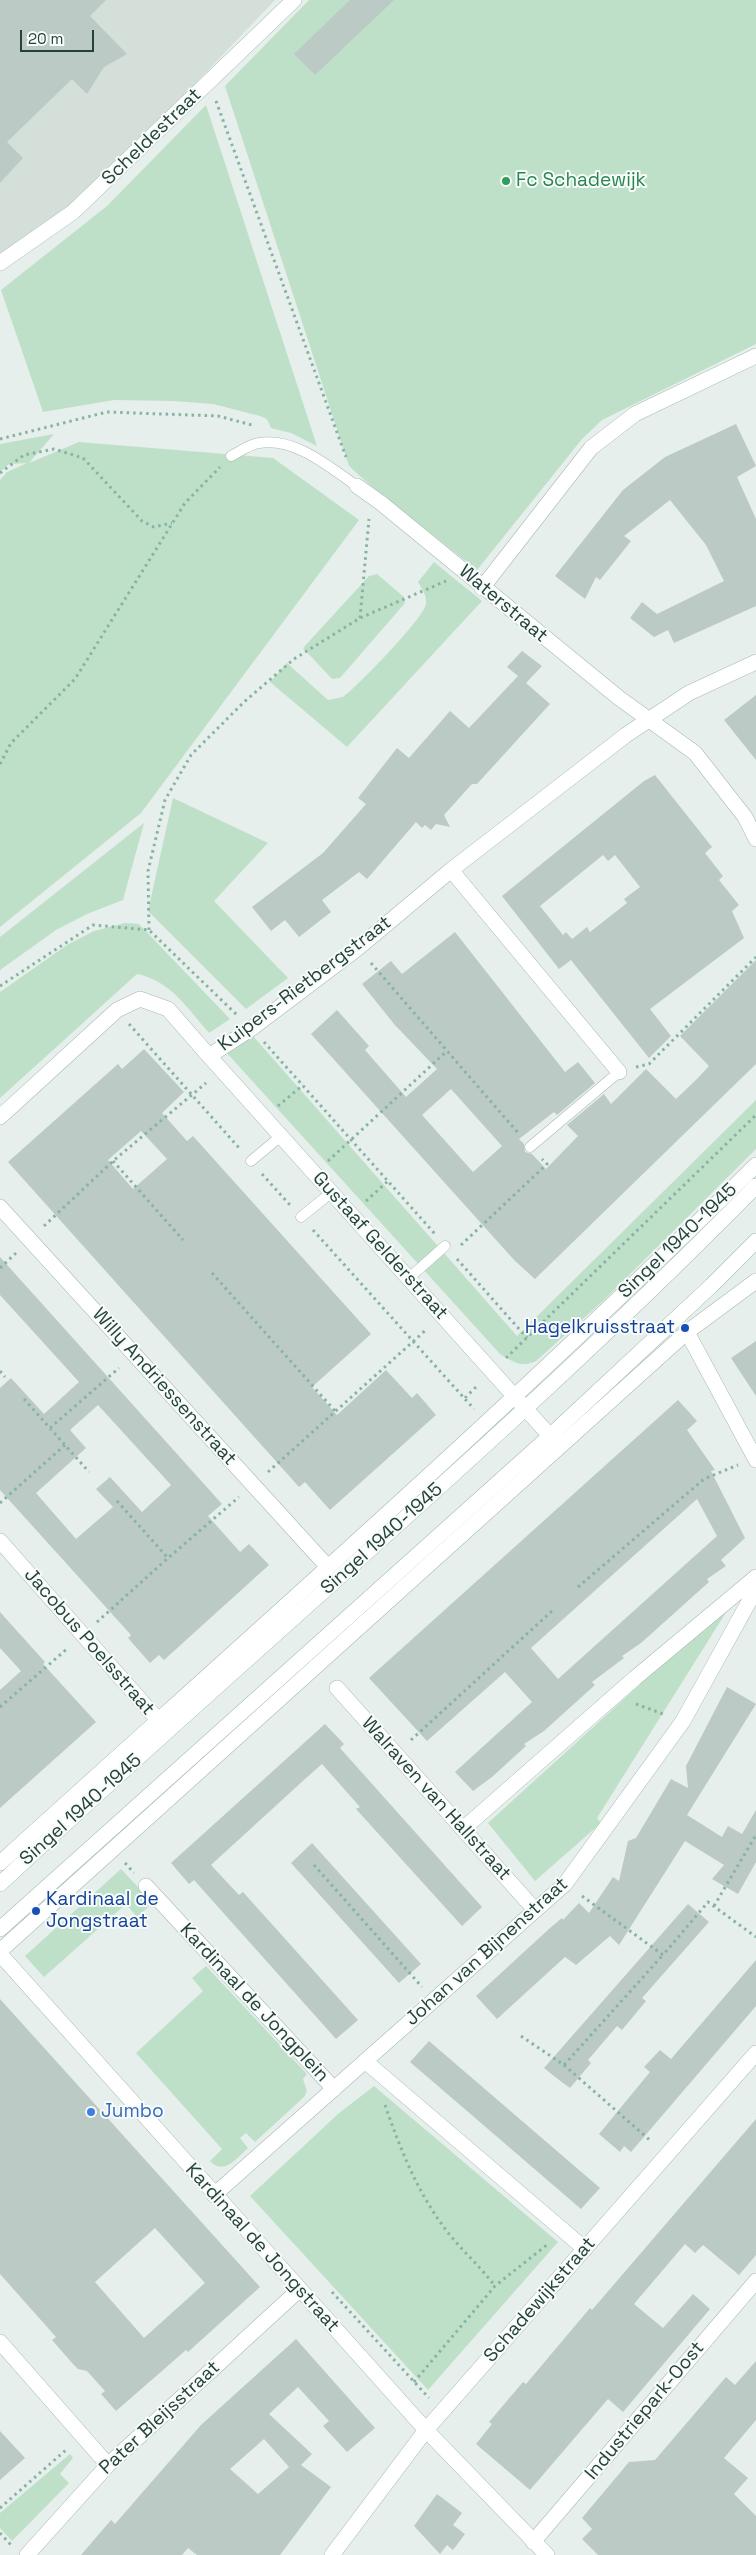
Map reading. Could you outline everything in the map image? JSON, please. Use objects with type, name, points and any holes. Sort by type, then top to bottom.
[{"type":"street","name":"Scheldestraat","points":[[0,263],[73,212],[294,0]]},
{"type":"street","points":[[482,588],[591,448],[635,414],[756,356]]},
{"type":"street","name":"Waterstraat","points":[[357,486],[381,503],[482,588],[619,698],[650,720]]},
{"type":"street","name":"Kuipers-Rietbergstraat","points":[[0,1117],[117,1010],[140,999],[168,1009],[209,1056],[252,1028],[358,948],[451,870],[626,735],[689,693],[756,662]]},
{"type":"street","points":[[650,720],[695,753],[745,817],[756,839]]},
{"type":"street","points":[[451,870],[619,1072]]},
{"type":"street","name":"Gustaaf Gelderstraat","points":[[209,1056],[550,1436]]},
{"type":"street","name":"Singel 1940-1945","points":[[0,1863],[515,1396],[659,1261],[756,1165]]},
{"type":"street","name":"Singel 1940-1945","points":[[0,1884],[526,1409],[756,1186]]},
{"type":"street","name":"Willy Andriessenstraat","points":[[0,1208],[327,1566]]},
{"type":"street","name":"Singel 1940-1945","points":[[0,1929],[550,1436],[711,1286],[756,1241]]},
{"type":"street","points":[[0,1952],[687,1332],[756,1281]]},
{"type":"street","points":[[687,1332],[756,1459]]},
{"type":"street","name":"Jacobus Poelsstraat","points":[[0,1541],[158,1720]]},
{"type":"street","points":[[463,1829],[614,1696],[756,1577]]},
{"type":"street","name":"Johan van Bijnenstraat","points":[[214,2195],[565,1884],[683,1721],[756,1589]]},
{"type":"street","name":"Walraven van Hallstraat","points":[[337,1688],[535,1910]]},
{"type":"street","name":"Kardinaal de Jongplein","points":[[146,1886],[334,2089]]},
{"type":"street","name":"Kardinaal de Jongstraat","points":[[0,1952],[214,2195],[426,2430]]},
{"type":"street","name":"Schadewijkstraat","points":[[332,2555],[441,2412],[756,2053]]},
{"type":"street","points":[[365,2061],[585,2249]]},
{"type":"street","name":"Industriepark-Oost","points":[[538,2550],[756,2280]]},
{"type":"street","name":"Pater Bleijsstraat","points":[[27,2555],[108,2465],[300,2289]]},
{"type":"street","points":[[0,2342],[108,2465]]},
{"type":"street","points":[[426,2430],[538,2550]]},
{"type":"lane","points":[[231,456],[258,443],[280,443],[311,454],[357,486]]},
{"type":"lane","points":[[530,1147],[619,1072]]},
{"type":"lane","points":[[251,1161],[281,1136]]},
{"type":"lane","points":[[301,1217],[332,1192]]},
{"type":"lane","points":[[409,1278],[449,1250]]},
{"type":"path","points":[[209,82],[357,486]]},
{"type":"path","points":[[0,439],[107,412],[218,416],[256,426],[270,434],[280,443]]},
{"type":"path","points":[[0,473],[24,455],[54,449],[83,458],[142,521],[154,528],[173,522]]},
{"type":"path","points":[[0,764],[11,743],[75,678],[185,503],[231,456]]},
{"type":"path","points":[[360,618],[369,520],[381,503]]},
{"type":"path","points":[[149,930],[148,872],[164,800],[191,755],[244,702],[294,659],[360,618],[464,572]]},
{"type":"path","points":[[0,986],[93,925],[149,930],[252,1028],[526,1338]]},
{"type":"path","points":[[358,948],[546,1164],[449,1250]]},
{"type":"path","points":[[619,1072],[649,1064],[756,957]]},
{"type":"path","points":[[315,1174],[447,1051]]},
{"type":"path","points":[[0,1268],[113,1161],[222,1070]]},
{"type":"path","points":[[265,1117],[303,1085]]},
{"type":"path","points":[[464,1399],[756,1114]]},
{"type":"path","points":[[113,1161],[183,1240]]},
{"type":"path","points":[[352,1214],[388,1182]]},
{"type":"path","points":[[212,1273],[336,1412]]},
{"type":"path","points":[[0,1707],[168,1558],[254,1485],[442,1314]]},
{"type":"path","points":[[50,1428],[134,1355]]},
{"type":"path","points":[[0,1371],[5,1377]]},
{"type":"path","points":[[24,1399],[89,1472]]},
{"type":"path","points":[[0,1503],[65,1445]]},
{"type":"path","points":[[578,1587],[704,1479],[756,1459]]},
{"type":"path","points":[[116,1501],[168,1558]]},
{"type":"path","points":[[396,1754],[553,1610]]},
{"type":"path","points":[[614,1696],[683,1721]]},
{"type":"path","points":[[714,1906],[756,1835]]},
{"type":"path","points":[[114,1850],[146,1886]]},
{"type":"path","points":[[314,1865],[434,2000]]},
{"type":"path","points":[[565,1884],[663,1955]]},
{"type":"path","points":[[564,2065],[708,1902],[756,1936]]},
{"type":"path","points":[[521,2036],[564,2065],[667,2155]]},
{"type":"path","points":[[389,2081],[381,2095],[403,2157],[443,2226],[495,2286]]},
{"type":"path","points":[[414,2382],[495,2286],[564,2231]]},
{"type":"path","points":[[329,2288],[441,2412]]},
{"type":"path","points":[[0,2508],[82,2436]]},
{"type":"shaded area","points":[[0,0],[275,0],[73,212],[0,261]]},
{"type":"green space","name":"Fc Schadewijk","points":[[309,0],[756,0],[756,344],[602,420],[582,439],[477,570],[371,486],[349,466],[225,86]]},
{"type":"green space","points":[[206,105],[317,446],[291,433],[271,428],[267,419],[260,416],[213,404],[114,400],[43,412],[1,290],[107,206]]},
{"type":"green space","points":[[54,434],[29,463],[79,442],[273,458],[359,520],[141,813],[0,927],[0,480],[7,472],[27,463],[9,464],[0,472],[0,444]]},
{"type":"green space","points":[[434,562],[482,601],[347,747],[270,682],[287,663],[328,700],[343,697],[389,652],[422,612],[426,604],[426,598],[418,582]]},
{"type":"green space","points":[[377,574],[404,597],[405,603],[340,678],[332,679],[303,648],[369,576]]},
{"type":"green space","points":[[173,798],[268,843],[214,901],[288,978],[246,1009],[148,911]]},
{"type":"green space","points":[[144,823],[123,900],[87,914],[56,930],[0,970],[0,937]]},
{"type":"green space","points":[[125,923],[139,924],[230,1019],[209,1033],[186,1005],[169,989],[160,983],[137,974],[0,1098],[0,992],[67,945],[94,931]]},
{"type":"green space","points":[[253,1036],[517,1336],[756,1100],[756,1149],[604,1300],[536,1361],[521,1364],[500,1354],[225,1051]]},
{"type":"green space","points":[[735,1598],[597,1818],[601,1823],[535,1881],[488,1823]]},
{"type":"green space","points":[[121,1869],[153,1903],[137,1917],[126,1904],[44,1977],[25,1956]]},
{"type":"green space","points":[[206,1966],[307,2074],[303,2079],[307,2091],[304,2097],[255,2142],[246,2133],[240,2138],[248,2148],[230,2164],[220,2167],[210,2161],[222,2149],[136,2053],[203,1991],[192,1978]]},
{"type":"green space","points":[[374,2086],[558,2242],[428,2390],[250,2196],[338,2114]]},
{"type":"green space","points":[[70,2454],[73,2458],[60,2474],[69,2483],[12,2541],[0,2528],[0,2513]]},
{"type":"building","points":[[0,0],[106,0],[90,16],[127,54],[104,67],[87,94],[72,79],[7,142],[23,158],[0,183]]},
{"type":"building","points":[[350,0],[394,0],[315,75],[294,54]]},
{"type":"building","points":[[736,424],[756,466],[737,477],[756,519],[756,606],[674,643],[668,630],[654,637],[630,618],[642,602],[657,614],[724,581],[706,545],[670,500],[624,536],[631,541],[600,580],[596,577],[585,599],[555,576],[623,490],[665,457]]},
{"type":"building","points":[[522,651],[542,666],[526,683],[550,704],[477,784],[472,784],[444,815],[450,827],[436,824],[431,830],[425,825],[422,828],[416,822],[367,879],[359,872],[322,900],[331,912],[299,937],[285,920],[271,931],[252,907],[323,853],[366,804],[358,798],[397,748],[409,758],[450,711],[469,728],[518,676],[507,667]]},
{"type":"building","points":[[756,695],[756,760],[724,720]]},
{"type":"building","points":[[655,775],[712,847],[705,853],[723,876],[719,880],[739,905],[732,911],[744,938],[650,1009],[671,1036],[649,1058],[571,960],[559,969],[502,896],[644,781]],"holes":[[[603,855],[608,861],[615,855],[640,887],[624,899],[627,903],[590,932],[587,927],[572,939],[566,932],[563,935],[540,906]]]},
{"type":"building","points":[[455,932],[565,1072],[578,1062],[595,1083],[557,1115],[554,1112],[519,1139],[524,1144],[525,1152],[532,1154],[546,1169],[578,1136],[567,1125],[604,1094],[611,1104],[646,1069],[676,1099],[697,1079],[709,1066],[680,1036],[756,960],[756,1064],[535,1279],[515,1261],[311,1034],[337,1010],[369,1046],[365,1050],[406,1097],[437,1069],[394,1024],[362,984],[391,961],[402,974]],"holes":[[[451,1089],[502,1146],[473,1172],[422,1115]]]},
{"type":"building","points":[[144,1049],[184,1092],[162,1113],[187,1141],[193,1136],[371,1334],[312,1387],[337,1415],[386,1370],[412,1398],[417,1393],[436,1415],[330,1510],[305,1482],[299,1487],[8,1162],[118,1064],[122,1069]],"holes":[[[141,1131],[167,1159],[133,1189],[108,1160]]]},
{"type":"building","points":[[0,1257],[222,1504],[208,1516],[240,1552],[249,1544],[269,1565],[164,1660],[159,1655],[150,1663],[128,1638],[131,1635],[0,1490],[0,1388],[11,1378],[44,1414],[79,1382],[0,1295]],"holes":[[[98,1405],[171,1485],[142,1512],[110,1477],[96,1489],[113,1507],[76,1539],[36,1493],[86,1448],[70,1430]]]},
{"type":"building","points":[[756,1341],[756,1396],[731,1358]]},
{"type":"building","points":[[678,1400],[697,1421],[687,1430],[715,1470],[711,1471],[745,1538],[721,1560],[726,1566],[707,1579],[709,1582],[641,1643],[622,1656],[624,1658],[592,1682],[595,1685],[544,1731],[524,1744],[526,1746],[492,1777],[473,1791],[455,1772],[532,1702],[505,1672],[427,1741],[369,1678]],"holes":[[[697,1499],[717,1536],[558,1679],[531,1648]]]},
{"type":"building","points":[[0,1612],[45,1662],[43,1664],[96,1722],[0,1808],[0,1690],[21,1671],[0,1648]]},
{"type":"building","points":[[727,1687],[756,1704],[687,1815],[722,1837],[728,1826],[742,1834],[756,1810],[756,1862],[738,1894],[712,1879],[724,1865],[685,1841],[619,1945],[610,1936],[576,1965],[565,1957],[497,2019],[476,1996],[550,1928],[562,1918],[563,1920],[579,1903],[589,1913],[613,1877],[619,1881],[628,1841],[636,1838],[671,1779],[688,1788],[686,1766]]},
{"type":"building","points":[[325,1724],[344,1744],[340,1748],[482,1907],[462,1926],[356,1809],[360,1807],[322,1764],[305,1779],[211,1865],[239,1895],[243,1892],[358,2020],[336,2039],[194,1880],[189,1884],[171,1863]]},
{"type":"building","points":[[312,1843],[421,1964],[399,1983],[291,1863]]},
{"type":"building","points":[[688,1904],[709,1922],[642,1998],[646,2001],[622,2030],[617,2026],[588,2060],[591,2063],[570,2088],[544,2068]]},
{"type":"building","points":[[756,1960],[756,2006],[631,2152],[624,2146],[620,2152],[599,2134],[650,2072],[644,2067],[660,2050],[671,2059]]},
{"type":"building","points":[[0,1999],[260,2287],[188,2352],[186,2350],[116,2411],[101,2394],[105,2391],[87,2371],[78,2369],[73,2364],[52,2340],[56,2337],[0,2274]],"holes":[[[155,2228],[205,2283],[144,2338],[95,2282]]]},
{"type":"building","points":[[429,2041],[600,2188],[581,2209],[410,2062]]},
{"type":"building","points":[[756,2119],[756,2255],[739,2275],[703,2245],[695,2253],[685,2244],[634,2304],[663,2328],[693,2294],[710,2309],[623,2412],[608,2399],[530,2490],[476,2444],[492,2424],[489,2422],[523,2382],[526,2384],[590,2308],[592,2310]]},
{"type":"building","points":[[296,2339],[375,2428],[347,2452],[323,2426],[329,2421],[298,2387],[269,2414],[312,2454],[301,2465],[331,2487],[280,2555],[197,2555],[188,2548],[182,2555],[81,2555],[111,2520],[115,2524],[201,2425]],"holes":[[[264,2439],[289,2467],[258,2494],[230,2469]]]},
{"type":"building","points":[[756,2361],[756,2420],[724,2458],[748,2478],[734,2494],[756,2516],[756,2555],[598,2555],[582,2539],[592,2529],[582,2518],[629,2462],[655,2460],[726,2377],[735,2385]]},
{"type":"building","points":[[0,2431],[25,2458],[0,2480]]},
{"type":"building","points":[[437,2494],[462,2513],[453,2525],[465,2534],[453,2550],[447,2545],[440,2554],[414,2526]]},
{"type":"place","name":"Fc Schadewijk","points":[[506,181]]},
{"type":"place","name":"Hagelkruisstraat","points":[[685,1328]]},
{"type":"place","name":"Kardinaal de Jongstraat","points":[[36,1911]]},
{"type":"place","name":"Jumbo","points":[[91,2112]]}]
